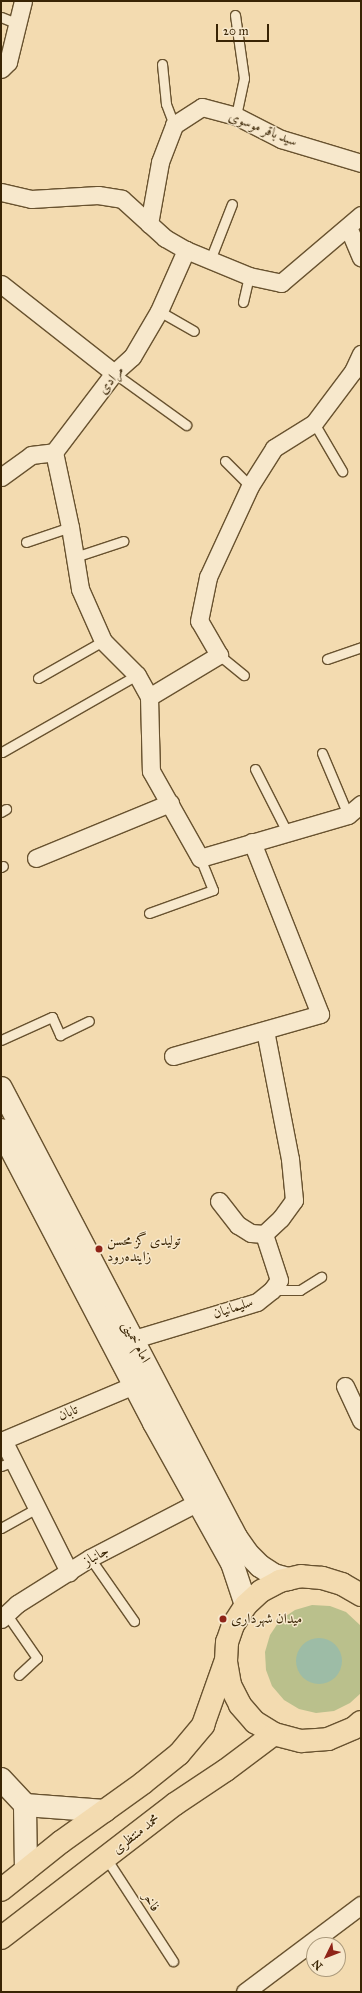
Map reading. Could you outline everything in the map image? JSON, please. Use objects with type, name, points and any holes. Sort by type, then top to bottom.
[{"type":"main road","name":"امام خمینی","points":[[1,1088],[134,1339],[236,1537],[247,1553],[260,1566],[274,1575],[288,1579]]},
{"type":"main road","name":"امام خمینی","points":[[1,1130],[134,1384],[232,1563],[246,1605]]},
{"type":"main road","points":[[359,1729],[328,1739],[300,1741],[274,1734],[255,1722],[240,1705],[230,1685],[226,1662],[227,1642],[233,1625],[246,1605],[261,1591],[280,1581],[301,1576],[352,1582],[361,1595]]},
{"type":"main road","points":[[1,1890],[179,1754],[203,1725],[226,1662]]},
{"type":"main road","name":"محمد منتظری","points":[[1,1938],[175,1804],[226,1770],[274,1734]]},
{"type":"main road","points":[[1,1779],[25,1805],[26,1870]]},
{"type":"main road","points":[[25,1805],[104,1811]]},
{"type":"street","points":[[1,69],[8,62],[9,20],[23,1]]},
{"type":"street","name":"سید باقر موسوی","points":[[174,126],[202,107],[236,116],[281,139],[361,163]]},
{"type":"street","points":[[149,224],[160,162],[174,126]]},
{"type":"street","points":[[1,192],[32,199],[98,195],[122,199],[165,238],[186,250],[250,276],[281,282],[361,216]]},
{"type":"street","points":[[348,227],[361,257]]},
{"type":"street","name":"مرادی","points":[[54,452],[114,373],[132,357],[159,311],[186,250]]},
{"type":"street","points":[[1,284],[114,373]]},
{"type":"street","points":[[149,697],[219,655],[200,622],[208,577],[250,486],[274,448],[314,423],[353,371],[361,354]]},
{"type":"street","points":[[2,476],[31,455],[54,452],[70,526],[80,589],[103,641],[138,675],[149,697],[151,771],[200,858],[348,815],[361,804]]},
{"type":"street","points":[[36,858],[170,803]]},
{"type":"street","points":[[173,1056],[320,1014],[252,842]]},
{"type":"street","points":[[219,1201],[238,1225],[251,1233],[264,1234],[281,1218],[294,1200],[290,1159],[265,1030]]},
{"type":"street","points":[[264,1234],[279,1280],[272,1290]]},
{"type":"street","name":"سلیمانیان","points":[[134,1339],[257,1302],[272,1290]]},
{"type":"street","name":"تابان","points":[[2,1441],[134,1384]]},
{"type":"street","points":[[345,1386],[361,1421]]},
{"type":"street","points":[[2,1441],[7,1463],[37,1508],[69,1572]]},
{"type":"street","name":"جانباز","points":[[3,1614],[90,1558],[198,1502]]},
{"type":"street","points":[[245,1992],[361,1905]]},
{"type":"lane","points":[[235,15],[244,78],[236,116]]},
{"type":"lane","points":[[162,64],[166,104],[174,126]]},
{"type":"lane","points":[[210,260],[232,204]]},
{"type":"lane","points":[[243,302],[250,276]]},
{"type":"lane","points":[[159,311],[194,331]]},
{"type":"lane","points":[[114,373],[186,425]]},
{"type":"lane","points":[[314,423],[342,471]]},
{"type":"lane","points":[[226,461],[250,486]]},
{"type":"lane","points":[[26,542],[70,526]]},
{"type":"lane","points":[[75,557],[123,541]]},
{"type":"lane","points":[[38,678],[103,641]]},
{"type":"lane","points":[[327,659],[361,647]]},
{"type":"lane","points":[[219,655],[244,675]]},
{"type":"lane","points":[[2,752],[138,675]]},
{"type":"lane","points":[[322,753],[348,815]]},
{"type":"lane","points":[[255,769],[287,832]]},
{"type":"lane","points":[[150,913],[213,890],[200,858]]},
{"type":"lane","points":[[1,1040],[52,1017],[60,1035],[89,1020]]},
{"type":"lane","points":[[272,1290],[300,1290],[321,1277]]},
{"type":"lane","points":[[1,1528],[37,1508]]},
{"type":"lane","points":[[90,1558],[134,1621]]},
{"type":"lane","points":[[3,1614],[37,1658],[19,1675]]},
{"type":"lane","name":"فاخر","points":[[106,1858],[173,1961]]},
{"type":"shaded area","points":[[312,1605],[330,1606],[346,1612],[361,1626],[361,1693],[350,1703],[334,1711],[316,1713],[299,1709],[284,1700],[272,1686],[266,1670],[265,1652],[270,1635],[280,1620],[295,1610]]},
{"type":"shaded area","points":[[315,1638],[323,1638],[332,1642],[338,1648],[342,1661],[338,1674],[332,1680],[323,1684],[315,1684],[306,1680],[300,1674],[296,1665],[296,1657],[300,1648],[306,1642]]},
{"type":"place","name":"تولیدی گز محسن زاینده‌رود","points":[[99,1249]]},
{"type":"place","name":"میدان شهرداری","points":[[223,1619]]}]
